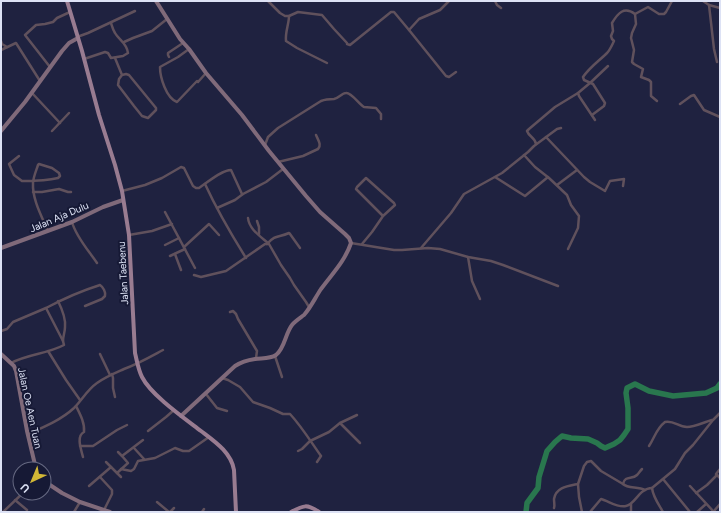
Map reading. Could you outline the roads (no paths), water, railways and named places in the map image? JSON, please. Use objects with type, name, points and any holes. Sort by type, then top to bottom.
[{"type":"main road","name":"Jalan Taebenu","points":[[67,1],[122,191],[129,235],[135,353],[137,364],[144,380],[155,393],[181,416],[209,437],[228,456],[233,464],[236,512]]},
{"type":"main road","points":[[291,512],[306,506],[319,512]]},
{"type":"street","points":[[156,1],[167,19],[206,73],[242,115],[283,169],[320,212],[345,234],[351,242],[394,250],[422,248],[440,249],[468,257],[491,261],[558,286]]},
{"type":"street","points":[[268,1],[283,15],[289,16],[298,12],[322,15],[347,44],[350,45],[391,12],[394,12],[446,76],[456,72]]},
{"type":"street","points":[[409,30],[419,19],[441,9],[449,1]]},
{"type":"street","points":[[495,1],[501,8]]},
{"type":"street","points":[[635,14],[648,7],[661,14],[664,14],[672,1]]},
{"type":"street","points":[[703,1],[709,5],[720,8]]},
{"type":"street","points":[[709,5],[717,62]]},
{"type":"street","points":[[592,115],[605,104],[594,86],[584,80],[583,77],[611,48],[614,41],[611,36],[613,31],[612,24],[618,15],[627,10],[630,10],[635,14],[636,24],[631,38],[634,50],[632,62],[642,69],[641,77],[651,82],[651,96],[656,100]]},
{"type":"street","points":[[50,67],[25,35],[36,25],[53,22],[70,11]]},
{"type":"street","points":[[1,131],[32,93],[65,47],[77,38],[135,12]]},
{"type":"street","points":[[289,16],[285,38],[287,42],[327,62]]},
{"type":"street","points":[[124,42],[152,31],[167,19]]},
{"type":"street","points":[[84,60],[105,52],[108,53],[111,58],[123,56],[128,53],[124,42],[114,33],[111,23]]},
{"type":"street","points":[[1,41],[2,44],[7,47]]},
{"type":"street","points":[[168,56],[168,53],[183,42]]},
{"type":"street","points":[[1,50],[16,43],[40,81]]},
{"type":"street","points":[[189,49],[160,67],[165,90],[172,100],[176,102],[206,73]]},
{"type":"street","points":[[115,58],[122,75]]},
{"type":"street","points":[[536,145],[533,138],[527,131],[555,108],[578,93],[608,66]]},
{"type":"street","points":[[122,75],[129,75],[156,108],[156,110],[148,118],[142,116],[118,85],[118,79],[122,75]]},
{"type":"street","points":[[265,145],[268,137],[278,128],[321,101],[326,99],[335,99],[346,92],[353,96],[364,107],[376,108],[381,114],[381,120]]},
{"type":"street","points":[[32,93],[60,123]]},
{"type":"street","points":[[578,93],[595,120]]},
{"type":"street","points":[[680,104],[693,95],[696,97],[704,110],[720,117]]},
{"type":"street","points":[[52,131],[69,112]]},
{"type":"street","points":[[422,248],[451,213],[464,194],[495,177],[546,137],[560,128]]},
{"type":"street","points":[[278,162],[303,156],[318,149],[320,144],[316,135]]},
{"type":"street","points":[[546,137],[590,182],[605,191],[610,180],[624,180],[623,186]]},
{"type":"street","points":[[524,155],[534,167],[557,185],[566,195],[579,216],[578,228],[568,249]]},
{"type":"street","points":[[19,156],[9,164],[14,175],[23,181],[32,181],[40,182],[59,177],[60,174],[52,168],[39,164],[32,181],[33,192],[48,231]]},
{"type":"street","points":[[122,191],[145,186],[182,167],[195,188],[199,188],[222,173],[231,170],[243,194]]},
{"type":"street","points":[[217,208],[235,200],[266,182],[283,169]]},
{"type":"street","points":[[557,185],[577,170]]},
{"type":"street","points":[[495,177],[525,196],[548,177]]},
{"type":"street","points":[[362,244],[383,216],[394,207],[395,204],[366,178],[356,190],[383,216]]},
{"type":"street","points":[[205,184],[246,258]]},
{"type":"street","points":[[33,192],[59,189],[71,192]]},
{"type":"street","name":"Jalan Aja Dulu","points":[[1,248],[72,222],[103,207],[123,200]]},
{"type":"street","points":[[165,212],[195,268]]},
{"type":"street","points":[[248,218],[250,225],[271,246],[281,265],[310,307]]},
{"type":"street","points":[[257,221],[259,235]]},
{"type":"street","points":[[72,222],[79,237],[98,263]]},
{"type":"street","points":[[129,235],[152,231],[172,224]]},
{"type":"street","points":[[170,256],[184,248],[209,224],[219,235]]},
{"type":"street","points":[[194,275],[201,277],[229,269],[276,236],[282,236],[289,233],[300,248]]},
{"type":"street","points":[[165,245],[179,238]]},
{"type":"street","points":[[181,416],[235,366],[256,358],[276,356],[283,345],[291,326],[310,307],[326,282],[339,266],[347,253],[351,242]]},
{"type":"street","points":[[175,254],[181,270]]},
{"type":"street","points":[[468,257],[472,281],[480,299]]},
{"type":"street","points":[[1,331],[13,322],[46,308],[58,301],[100,285],[105,296],[102,299],[85,306]]},
{"type":"street","points":[[11,363],[29,355],[48,352],[64,344],[65,322],[62,308],[58,301]]},
{"type":"street","points":[[46,308],[63,341]]},
{"type":"street","points":[[230,312],[233,311],[236,314],[257,351],[256,358]]},
{"type":"street","points":[[28,434],[48,426],[69,412],[95,384],[111,375],[152,357],[163,350]]},
{"type":"street","points":[[48,352],[80,400]]},
{"type":"street","name":"Jalan Oe Aen Tuan","points":[[1,354],[14,366],[16,370],[22,410],[34,461]]},
{"type":"street","points":[[100,354],[113,378],[115,397]]},
{"type":"street","points":[[276,356],[282,377]]},
{"type":"street","points":[[222,378],[240,387],[254,402],[283,414],[290,414],[321,456],[317,462]]},
{"type":"street","points":[[205,393],[217,408],[227,411]]},
{"type":"street","points":[[76,406],[85,430],[80,436],[80,446],[83,457]]},
{"type":"street","points":[[148,431],[174,410]]},
{"type":"street","points":[[590,512],[601,499],[620,506],[631,504],[645,490],[652,488],[675,469],[684,455],[713,420],[720,414]]},
{"type":"street","points":[[298,451],[302,449],[310,440],[327,433],[340,423],[357,415]]},
{"type":"street","points":[[649,446],[654,439],[656,432],[665,422],[672,422],[687,427],[713,420]]},
{"type":"street","points":[[340,423],[360,443]]},
{"type":"street","points":[[80,446],[93,446],[127,425]]},
{"type":"street","points":[[122,469],[134,469],[137,462],[144,459],[155,458],[175,448],[183,451],[189,451],[209,437]]},
{"type":"street","points":[[122,456],[143,440]]},
{"type":"street","points":[[134,448],[144,459]]},
{"type":"street","points":[[117,473],[128,463],[118,452]]},
{"type":"street","points":[[106,462],[121,477]]},
{"type":"street","points":[[582,512],[578,497],[578,484],[587,462],[591,462],[601,471],[626,487],[638,487],[645,490]]},
{"type":"street","points":[[89,486],[111,467]]},
{"type":"street","points":[[623,484],[625,479],[635,477],[642,469]]},
{"type":"street","points":[[696,493],[717,476],[720,469]]},
{"type":"street","points":[[100,477],[112,490],[112,494],[104,510]]},
{"type":"street","points":[[664,479],[690,512]]},
{"type":"street","points":[[554,508],[554,499],[559,489],[578,484]]},
{"type":"street","points":[[52,486],[80,502],[110,512]]},
{"type":"street","points":[[690,486],[714,512],[720,504]]},
{"type":"street","points":[[652,488],[653,494],[664,512]]},
{"type":"street","points":[[2,512],[14,501]]},
{"type":"street","points":[[16,501],[26,510]]},
{"type":"street","points":[[74,512],[80,502]]},
{"type":"street","points":[[157,502],[170,512],[174,508]]},
{"type":"street","points":[[631,504],[631,512]]},
{"type":"street","points":[[697,512],[706,504]]},
{"type":"waterway","points":[[526,512],[527,503],[538,488],[539,477],[547,451],[562,436],[588,439],[605,448],[620,440],[628,429],[627,388],[635,384],[649,391],[673,396],[706,393],[717,388],[720,384]]}]
